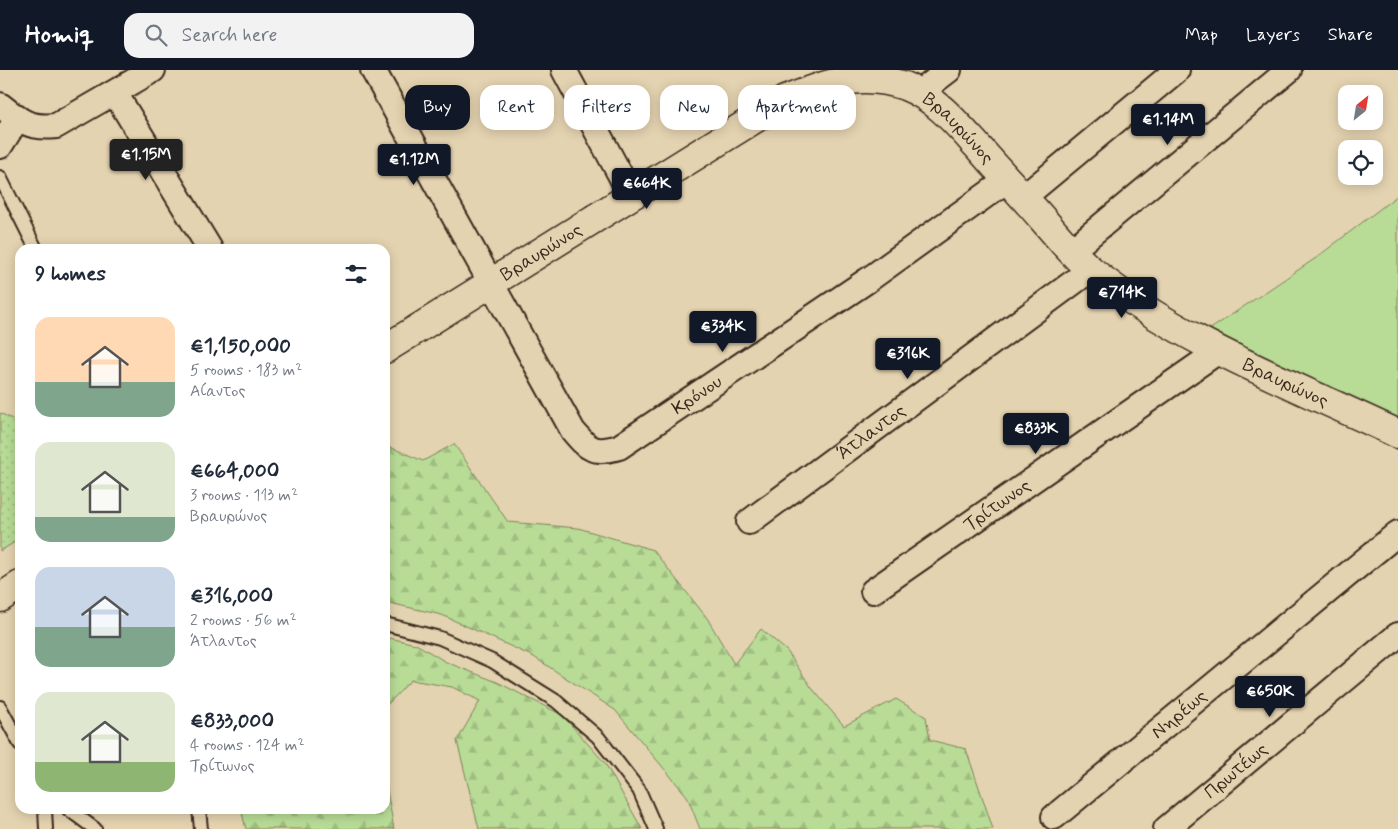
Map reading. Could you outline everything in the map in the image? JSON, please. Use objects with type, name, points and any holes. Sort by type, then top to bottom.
[{"type":"main road","name":"Βραυρώνος","points":[[390,346],[785,100],[824,84],[875,74],[920,93],[948,115],[1071,251],[1090,270],[1120,292],[1161,319],[1220,350],[1398,434]]},
{"type":"main road","points":[[0,598],[15,589]]},
{"type":"street","points":[[0,146],[9,112],[37,128],[56,126],[115,94],[153,70]]},
{"type":"street","name":"Κρόνου","points":[[373,70],[489,283],[573,431],[587,447],[602,452],[619,447],[868,280],[1016,189],[1177,70]]},
{"type":"street","points":[[564,70],[630,195]]},
{"type":"street","points":[[920,93],[949,70]]},
{"type":"street","points":[[1071,251],[1289,70]]},
{"type":"street","points":[[115,94],[207,244]]},
{"type":"street","name":"Άτλαντος","points":[[749,522],[1090,270]]},
{"type":"street","name":"Τρίτωνος","points":[[873,591],[1220,350]]},
{"type":"street","name":"Νηρέως","points":[[1054,817],[1398,533]]},
{"type":"street","name":"Πρωτέως","points":[[1166,829],[1398,635]]},
{"type":"lane","points":[[0,178],[33,244]]},
{"type":"lane","points":[[390,625],[440,638],[483,657],[556,701],[598,737],[639,790],[656,829]]},
{"type":"lane","points":[[0,707],[15,735]]},
{"type":"lane","points":[[45,814],[46,829]]},
{"type":"lane","points":[[75,814],[95,829]]},
{"type":"lane","points":[[200,814],[201,829]]},
{"type":"green space","points":[[1398,195],[1398,434],[1197,338],[1316,258]]},
{"type":"green space","points":[[0,413],[15,420],[15,542],[0,551]]},
{"type":"green space","points":[[454,444],[508,522],[578,528],[653,550],[707,618],[734,664],[761,629],[787,651],[811,687],[844,726],[896,699],[926,717],[930,740],[966,749],[993,829],[700,829],[687,796],[615,710],[534,657],[442,615],[390,603],[390,447],[423,461]]},
{"type":"green space","points":[[390,638],[416,644],[446,662],[497,682],[562,715],[605,763],[642,829],[479,829],[457,741],[480,701],[452,687],[411,680],[390,702]]},
{"type":"green space","points":[[390,807],[394,829],[246,829],[242,814],[390,814]]}]
